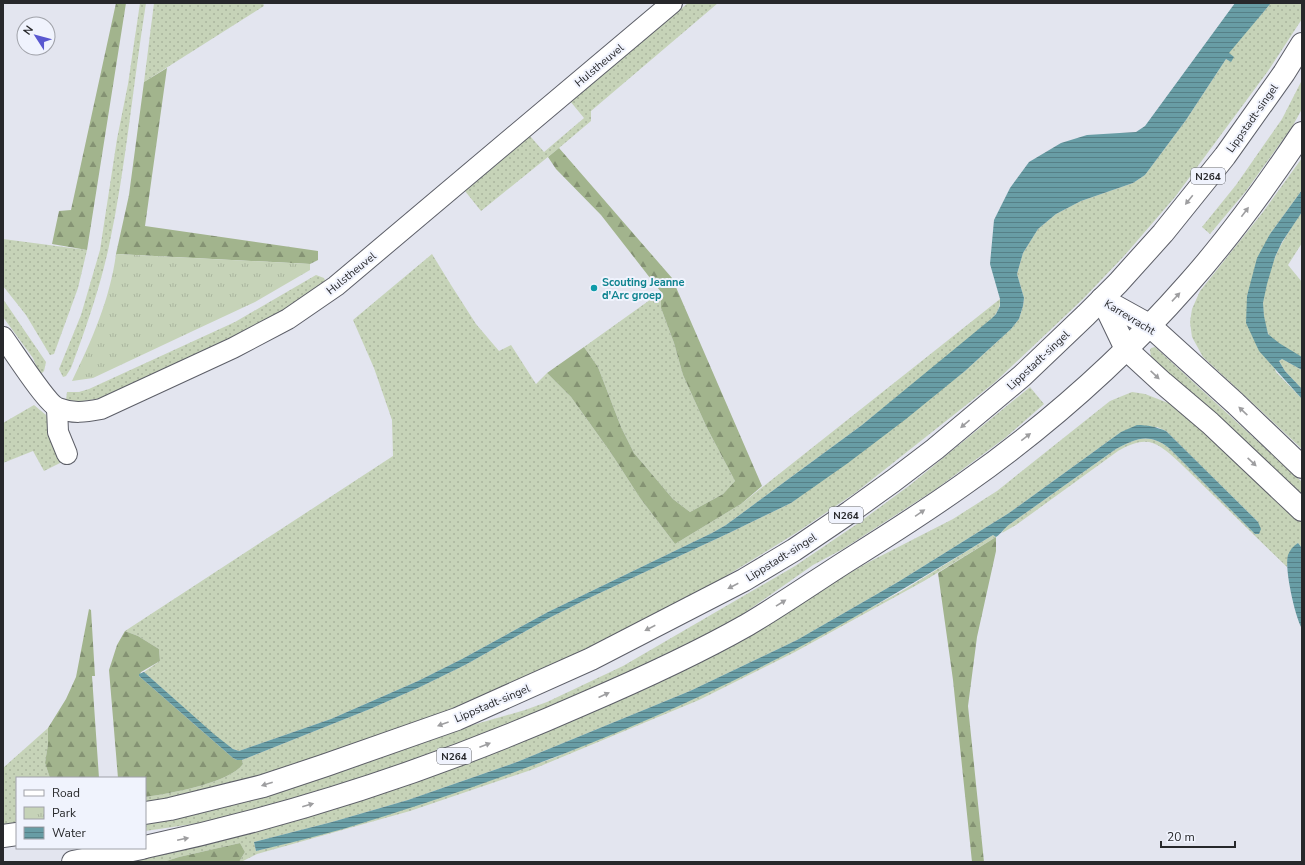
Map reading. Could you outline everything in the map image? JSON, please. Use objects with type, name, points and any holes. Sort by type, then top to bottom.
[{"type":"main road","name":"Lippstadt-singel","points":[[146,813],[262,786],[457,719],[591,659],[744,580],[794,550],[850,512],[935,449],[1022,376],[1102,299],[1163,233],[1225,156],[1280,79],[1302,44]]},
{"type":"main road","name":"N264","points":[[146,847],[199,836],[345,794],[415,771],[488,744],[642,678],[696,652],[748,624],[888,535],[964,484],[1031,433],[1080,392],[1126,349],[1189,283],[1280,166],[1302,133]]},
{"type":"main road","name":"Karrevracht","points":[[1102,299],[1149,325],[1235,403],[1302,467]]},
{"type":"main road","name":"Karrevracht","points":[[1102,299],[1126,349],[1210,423],[1302,510]]},
{"type":"main road","points":[[3,836],[16,834]]},
{"type":"main road","points":[[73,862],[137,849]]},
{"type":"street","name":"Hulstheuvel","points":[[56,408],[81,413],[101,409],[234,348],[288,319],[336,286],[672,3]]},
{"type":"street","points":[[3,337],[41,391],[56,408],[58,432],[66,454]]},
{"type":"green space","points":[[116,3],[126,3],[87,250],[52,244],[59,211],[71,210]]},
{"type":"green space","points":[[140,3],[146,3],[125,155],[109,246],[97,293],[82,338],[71,368],[66,376],[63,377],[59,369],[81,315],[100,250]]},
{"type":"green space","points":[[154,3],[263,3],[264,6],[144,82]]},
{"type":"green space","points":[[688,3],[718,3],[591,111],[591,121],[481,211],[465,191],[530,136],[544,152],[584,118],[570,101]]},
{"type":"green space","points":[[1271,3],[1302,3],[1302,19],[1268,71],[1175,197],[1124,256],[1083,299],[994,383],[855,493],[796,533],[700,592],[653,618],[476,703],[260,777],[146,805],[146,797],[183,790],[225,777],[236,771],[243,764],[242,760],[370,709],[420,687],[465,665],[549,618],[589,598],[791,503],[965,371],[1011,329],[1019,319],[1024,298],[1017,274],[1023,253],[1038,229],[1056,214],[1081,201],[1133,183],[1145,175],[1186,120],[1226,59],[1231,62],[1228,53]]},
{"type":"green space","points":[[167,68],[145,226],[318,251],[318,260],[310,264],[116,254],[129,195],[144,82]]},
{"type":"green space","points":[[1302,80],[1302,109],[1292,127],[1246,191],[1210,234],[1202,227],[1236,185],[1282,119]]},
{"type":"green space","points":[[559,148],[672,278],[762,486],[741,504],[675,544],[640,498],[611,453],[571,397],[547,373],[584,347],[598,367],[621,427],[634,453],[673,499],[690,512],[723,494],[735,481],[707,428],[683,375],[674,343],[661,308],[661,292],[601,215],[556,169],[548,157]]},
{"type":"green space","points":[[1302,158],[1302,190],[1270,234],[1247,296],[1276,372],[1302,399],[1302,449],[1203,357],[1192,337],[1190,322],[1192,309],[1200,291],[1263,212]]},
{"type":"green space","points":[[1302,212],[1302,243],[1288,265],[1302,282],[1302,357],[1272,339],[1267,331],[1263,308],[1267,279],[1272,264],[1278,250]]},
{"type":"green space","points":[[3,239],[87,250],[78,288],[54,354],[50,355],[26,315],[3,286]]},
{"type":"green space","points":[[116,254],[310,264],[310,270],[255,302],[93,378],[72,381],[105,303]]},
{"type":"green space","points":[[432,254],[476,324],[499,351],[511,345],[536,384],[547,373],[571,397],[611,453],[640,498],[675,544],[741,504],[1000,299],[1000,304],[997,312],[989,322],[862,425],[726,525],[548,612],[418,681],[331,719],[239,751],[233,749],[215,736],[144,672],[160,661],[159,649],[138,636],[125,631],[393,456],[392,420],[374,368],[353,320]]},
{"type":"green space","points":[[316,275],[324,278],[326,283],[279,313],[233,337],[114,394],[90,400],[66,400],[67,392],[79,392],[89,389],[235,322]]},
{"type":"green space","points":[[661,292],[661,308],[674,343],[683,375],[707,428],[735,481],[723,494],[690,512],[673,499],[634,453],[621,427],[598,367],[584,347]]},
{"type":"green space","points":[[3,299],[46,362],[44,371],[40,375],[33,358],[3,317]]},
{"type":"green space","points":[[1155,347],[1302,482],[1302,499],[1151,357],[1150,350],[1151,348]]},
{"type":"green space","points":[[1282,359],[1302,370],[1302,389],[1285,371],[1279,361]]},
{"type":"green space","points":[[1030,387],[1044,404],[1005,438],[936,489],[843,549],[813,565],[716,633],[477,742],[235,818],[146,831],[146,819],[525,710],[547,702],[623,666],[795,566],[857,524],[910,485]]},
{"type":"green space","points":[[1132,392],[1145,394],[1176,406],[1302,516],[1302,548],[1298,543],[1288,556],[1287,567],[1180,463],[1158,445],[1145,442],[1128,446],[1118,451],[1016,525],[1002,533],[1005,527],[1116,449],[1130,442],[1149,439],[1162,443],[1169,448],[1255,534],[1259,534],[1258,522],[1166,431],[1157,427],[1121,432],[1009,513],[898,582],[797,640],[690,691],[517,762],[408,800],[332,822],[254,842],[256,851],[341,829],[551,759],[667,711],[761,667],[902,591],[993,535],[996,537],[924,581],[795,652],[699,700],[531,770],[410,811],[257,854],[241,862],[239,862],[245,852],[240,843],[163,862],[108,862],[158,851],[689,663],[869,562],[953,519],[997,491],[1110,401]]},
{"type":"green space","points":[[34,405],[46,415],[62,462],[44,471],[33,451],[3,463],[3,423]]},
{"type":"green space","points":[[996,537],[996,551],[977,637],[968,706],[984,862],[972,862],[953,680],[938,573]]},
{"type":"green space","points":[[89,609],[91,610],[95,676],[92,676],[99,777],[50,777],[45,763],[48,744],[48,728],[66,699],[76,677]]},
{"type":"green space","points":[[125,631],[138,636],[159,649],[160,661],[141,672],[139,676],[233,758],[242,760],[243,764],[236,771],[212,782],[183,790],[146,797],[146,777],[118,777],[109,670],[117,645]]},
{"type":"green space","points":[[48,728],[48,744],[45,763],[50,777],[16,777],[16,827],[3,829],[3,768]]},
{"type":"green space","points":[[240,843],[245,852],[239,862],[163,862],[179,857]]},
{"type":"water","points":[[1235,3],[1271,3],[1229,53],[1234,57],[1231,62],[1226,59],[1186,120],[1145,175],[1133,183],[1081,201],[1056,214],[1038,229],[1023,253],[1017,274],[1024,298],[1019,319],[1011,329],[965,371],[906,419],[848,463],[791,503],[589,598],[549,618],[465,665],[420,687],[370,709],[242,760],[233,758],[139,676],[139,674],[144,672],[215,735],[233,749],[239,751],[331,719],[418,681],[548,612],[726,525],[862,425],[996,314],[1000,306],[1000,299],[990,264],[994,220],[1010,188],[1029,162],[1061,143],[1087,135],[1136,132],[1145,126]]},
{"type":"water","points":[[1302,190],[1302,212],[1282,242],[1275,257],[1263,303],[1268,334],[1279,343],[1302,357],[1302,370],[1282,359],[1279,361],[1285,371],[1302,389],[1302,399],[1259,351],[1246,323],[1247,296],[1257,258],[1270,234]]},
{"type":"water","points":[[1137,425],[1152,426],[1166,431],[1258,522],[1261,529],[1259,534],[1255,534],[1169,448],[1162,443],[1149,439],[1130,442],[1116,449],[1010,524],[996,537],[993,535],[850,620],[820,636],[761,667],[659,715],[555,757],[449,795],[343,829],[256,851],[254,842],[332,822],[408,800],[517,762],[690,691],[797,640],[898,582],[1009,513],[1121,432]]},
{"type":"water","points":[[1298,543],[1302,548],[1302,629],[1293,604],[1287,561],[1288,555],[1292,548]]},
{"type":"place","name":"Scouting Jeanne d'Arc groep","points":[[594,288]]}]
